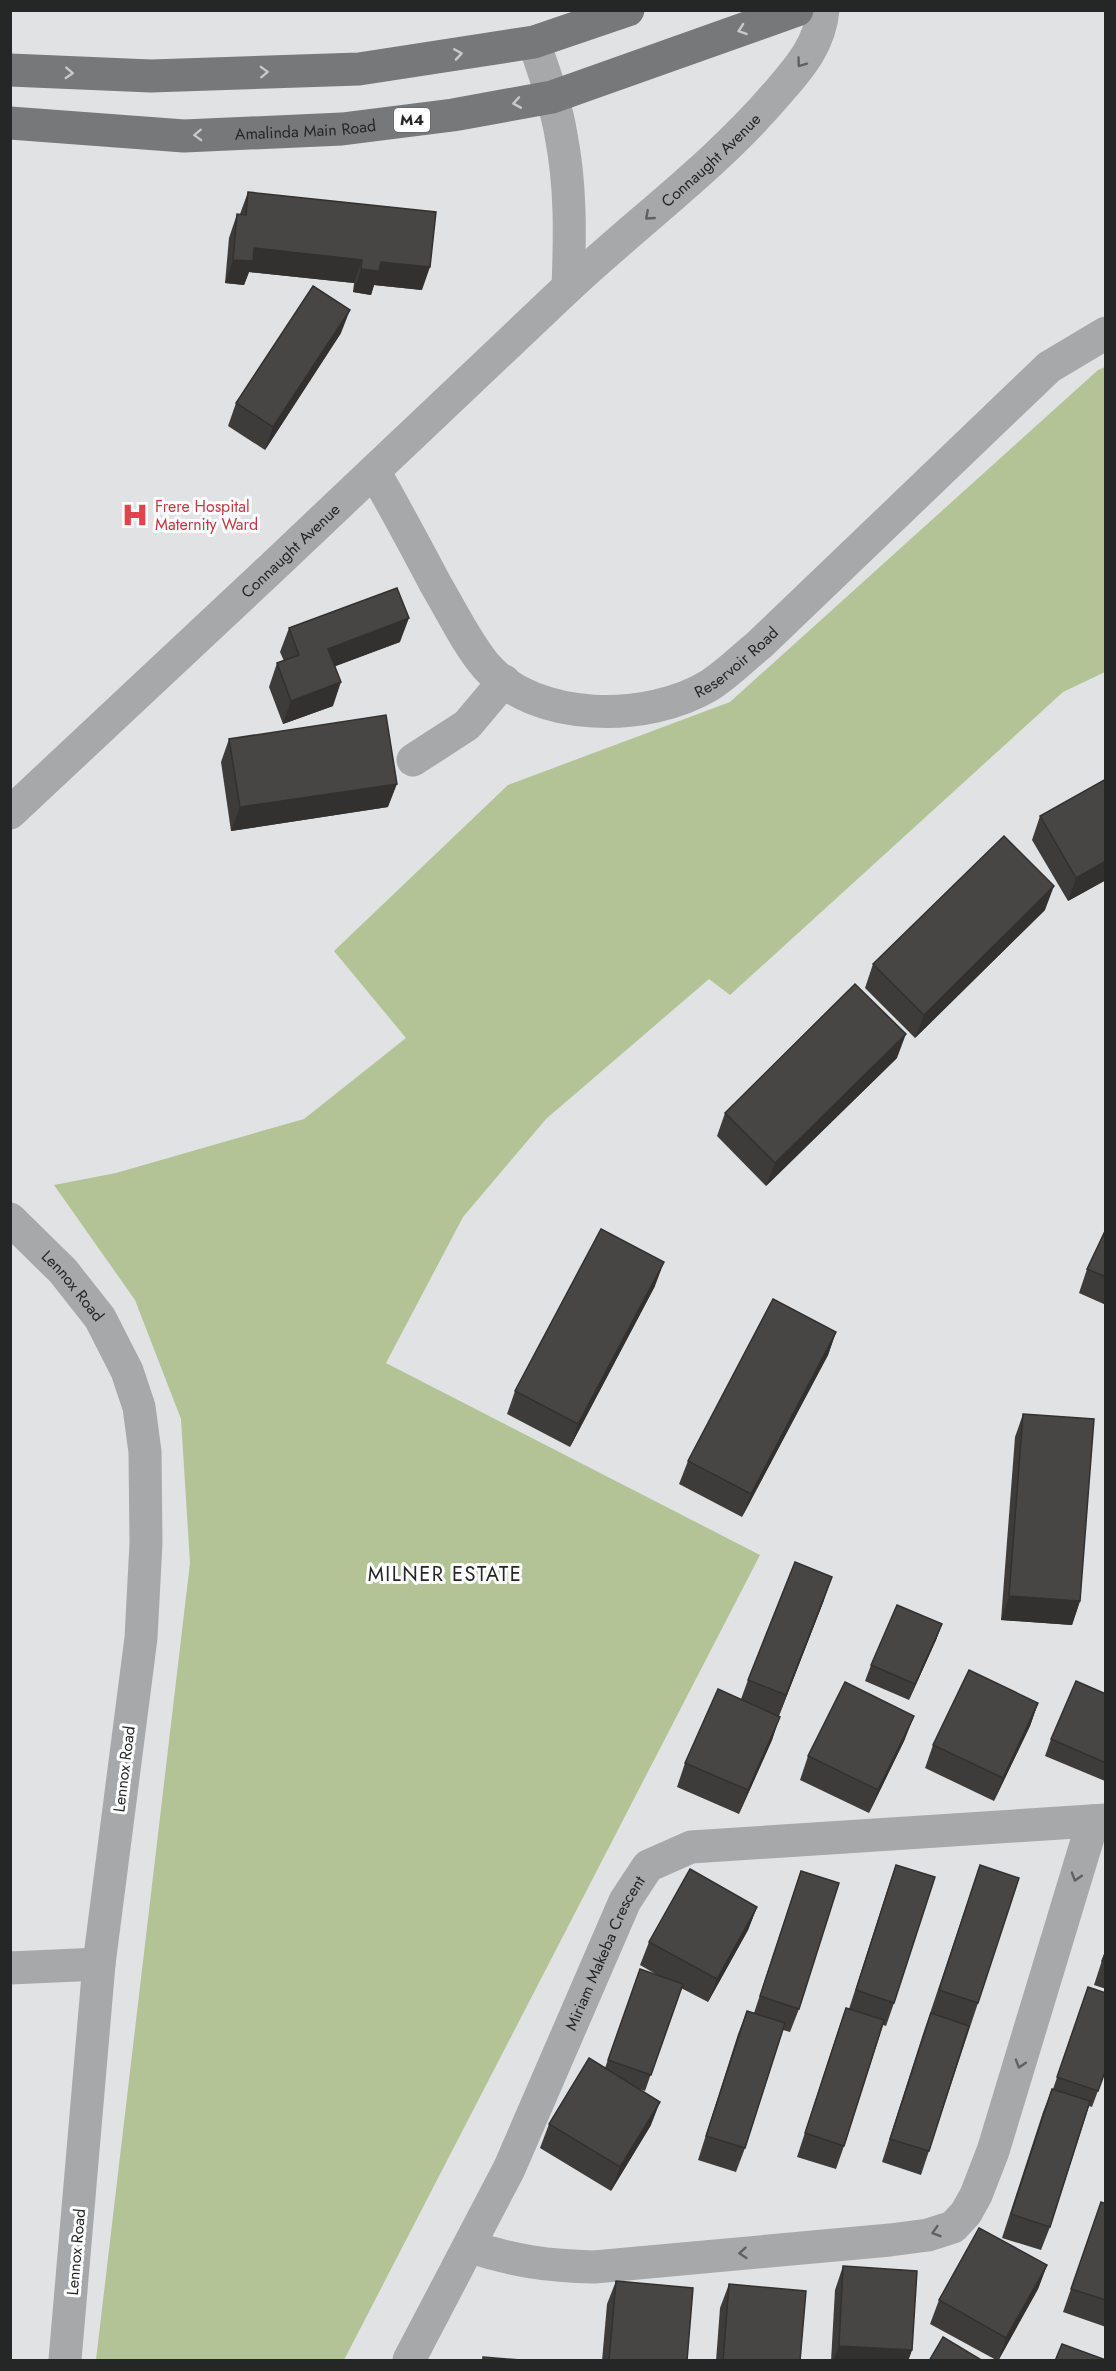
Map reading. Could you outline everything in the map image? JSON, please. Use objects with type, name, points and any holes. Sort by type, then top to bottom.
[{"type":"main road","points":[[10,70],[151,76],[358,69],[534,42],[628,10]]},
{"type":"main road","name":"Amalinda Main Road","points":[[10,123],[184,136],[342,129],[453,115],[552,97],[797,10]]},
{"type":"street","name":"Connaught Avenue","points":[[10,813],[375,473],[568,287],[728,146],[778,93],[804,61],[821,30],[823,10]]},
{"type":"street","points":[[534,42],[561,133],[569,196],[568,287]]},
{"type":"street","name":"Reservoir Road","points":[[375,473],[463,632],[487,666],[514,690],[553,706],[617,712],[663,704],[709,686],[759,645],[1049,367],[1106,333]]},
{"type":"street","points":[[413,760],[467,725],[504,681]]},
{"type":"street","name":"Lennox Road","points":[[10,1219],[63,1271],[100,1318],[128,1371],[139,1407],[145,1452],[146,1543],[141,1638],[99,1964],[65,2361]]},
{"type":"street","points":[[471,2247],[514,2261],[548,2266],[594,2267],[890,2240],[927,2235],[953,2227],[971,2204],[993,2151],[1099,1821]]},
{"type":"street","name":"Miriam Makeba Crescent","points":[[409,2361],[471,2247],[509,2169],[625,1901],[648,1866],[691,1847],[1099,1821]]},
{"type":"street","points":[[10,1968],[99,1964]]},
{"type":"green space","points":[[1105,367],[1105,672],[1063,692],[730,995],[709,979],[546,1119],[463,1217],[386,1363],[760,1555],[344,2360],[96,2360],[190,1563],[181,1419],[135,1300],[54,1185],[116,1173],[304,1119],[406,1038],[334,951],[508,785],[730,702],[1098,370]]},
{"type":"building","points":[[248,192],[436,212],[430,267],[381,262],[379,271],[361,269],[362,260],[254,248],[253,261],[233,260],[237,214],[246,215]]},
{"type":"building","points":[[313,286],[350,310],[273,427],[236,403]]},
{"type":"building","points":[[397,588],[409,618],[328,649],[341,682],[291,701],[277,663],[299,655],[289,628]]},
{"type":"building","points":[[386,715],[397,784],[240,807],[229,739]]},
{"type":"building","points":[[1106,779],[1106,861],[1076,878],[1040,816]]},
{"type":"building","points":[[1004,836],[1054,886],[924,1015],[873,964]]},
{"type":"building","points":[[855,984],[906,1034],[775,1163],[725,1113]]},
{"type":"building","points":[[601,1229],[664,1262],[578,1424],[515,1391]]},
{"type":"building","points":[[1106,1229],[1106,1277],[1087,1269]]},
{"type":"building","points":[[773,1299],[836,1332],[751,1494],[688,1461]]},
{"type":"building","points":[[1023,1414],[1094,1419],[1080,1601],[1009,1596]]},
{"type":"building","points":[[795,1562],[832,1577],[786,1695],[748,1680]]},
{"type":"building","points":[[897,1605],[942,1624],[915,1684],[871,1665]]},
{"type":"building","points":[[969,1670],[1038,1703],[1003,1778],[933,1745]]},
{"type":"building","points":[[1076,1681],[1106,1694],[1106,1763],[1051,1739]]},
{"type":"building","points":[[845,1682],[914,1716],[878,1790],[808,1756]]},
{"type":"building","points":[[718,1689],[780,1717],[748,1790],[685,1763]]},
{"type":"building","points":[[896,1865],[935,1877],[894,2003],[856,1990]]},
{"type":"building","points":[[980,1865],[1019,1878],[978,2003],[939,1990]]},
{"type":"building","points":[[690,1869],[757,1907],[717,1979],[649,1942]]},
{"type":"building","points":[[801,1871],[839,1883],[799,2009],[760,1996]]},
{"type":"building","points":[[640,1969],[683,1984],[651,2075],[608,2060]]},
{"type":"building","points":[[1088,1987],[1106,1993],[1106,2069],[1098,2091],[1057,2077]]},
{"type":"building","points":[[846,2008],[884,2020],[844,2146],[805,2133]]},
{"type":"building","points":[[747,2011],[785,2023],[745,2148],[706,2136]]},
{"type":"building","points":[[931,2013],[969,2026],[929,2151],[890,2139]]},
{"type":"building","points":[[589,2058],[660,2102],[620,2167],[549,2124]]},
{"type":"building","points":[[1052,2089],[1090,2101],[1050,2227],[1011,2214]]},
{"type":"building","points":[[1101,2202],[1106,2204],[1106,2300],[1071,2289]]},
{"type":"building","points":[[979,2228],[1047,2265],[1006,2338],[939,2300]]},
{"type":"building","points":[[843,2266],[917,2271],[912,2350],[839,2346]]},
{"type":"building","points":[[616,2281],[693,2288],[687,2361],[609,2361]]},
{"type":"building","points":[[729,2284],[806,2291],[800,2361],[723,2361]]},
{"type":"building","points":[[943,2337],[983,2361],[929,2361]]},
{"type":"building","points":[[1062,2344],[1106,2360],[1106,2361],[1055,2361]]},
{"type":"building","points":[[483,2357],[533,2361],[483,2361]]},
{"type":"place","name":"Frere Hospital Maternity Ward","points":[[135,515]]},
{"type":"district","name":"MILNER ESTATE","points":[[445,1574]]}]
